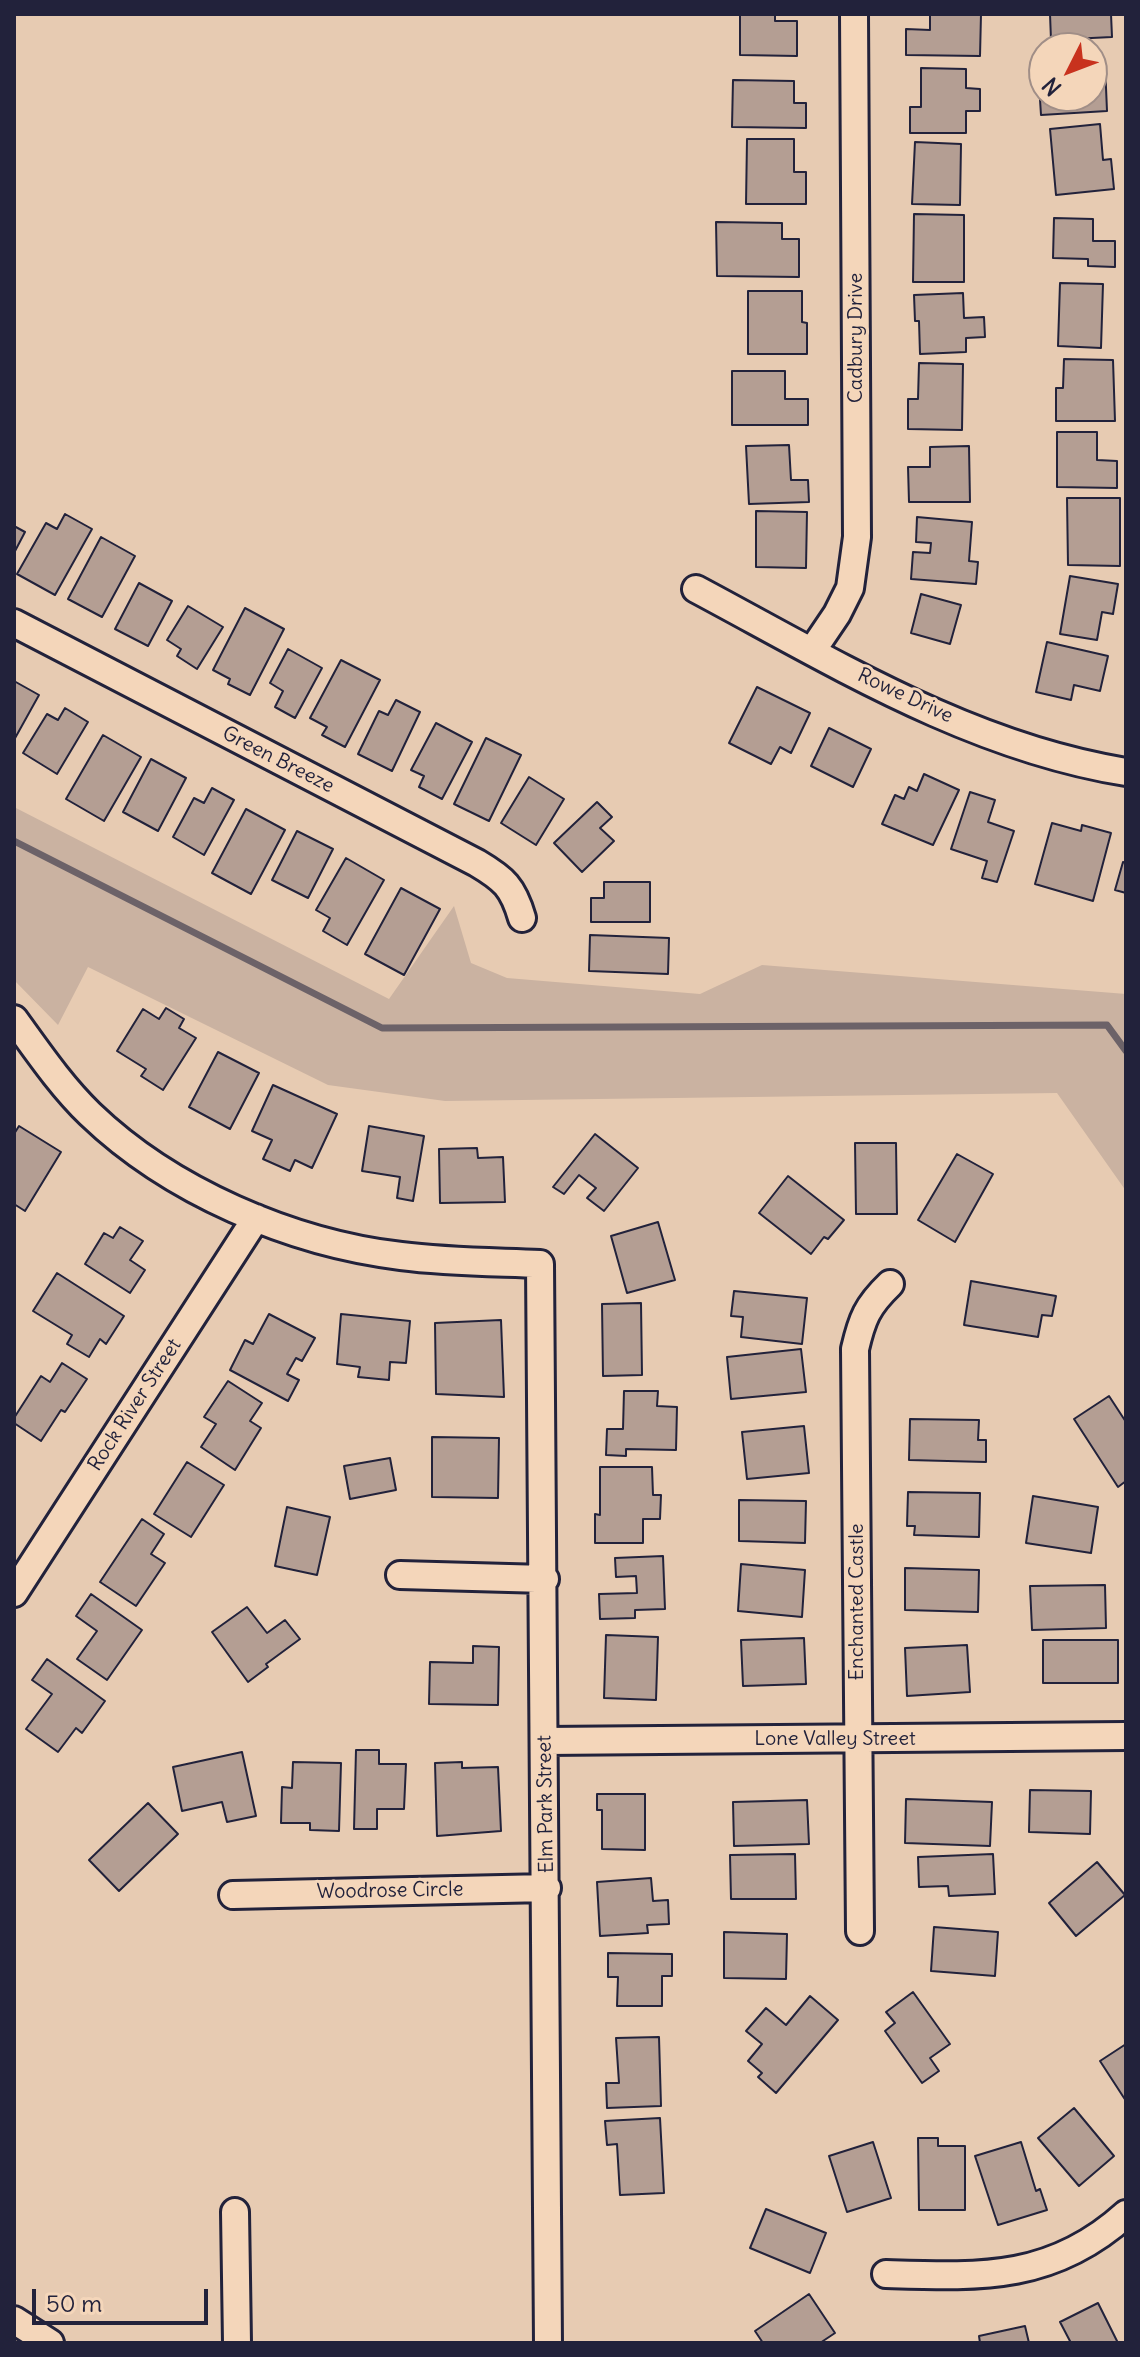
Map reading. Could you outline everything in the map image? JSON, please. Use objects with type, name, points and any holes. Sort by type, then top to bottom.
[{"type":"street","name":"Cadbury Drive","points":[[812,651],[850,588],[857,537],[854,14]]},
{"type":"street","name":"Rowe Drive","points":[[696,589],[896,696],[1040,753],[1126,772]]},
{"type":"street","name":"Green Breeze","points":[[14,623],[477,863],[500,877],[515,896],[522,918]]},
{"type":"street","points":[[14,1019],[71,1094],[125,1146],[162,1172],[202,1194],[256,1218]]},
{"type":"street","name":"Elm Park Street","points":[[256,1218],[333,1243],[400,1256],[540,1264],[545,1579],[548,2343]]},
{"type":"street","name":"Rock River Street","points":[[14,1593],[256,1218]]},
{"type":"street","name":"Enchanted Castle","points":[[860,1931],[855,1349],[863,1316],[875,1298],[890,1284]]},
{"type":"street","points":[[400,1575],[545,1579]]},
{"type":"street","name":"Lone Valley Street","points":[[545,1741],[1126,1736]]},
{"type":"street","name":"Woodrose Circle","points":[[233,1895],[547,1888]]},
{"type":"street","points":[[235,2212],[237,2343]]},
{"type":"street","points":[[886,2274],[958,2276],[1019,2271],[1067,2254],[1110,2228],[1126,2214]]},
{"type":"street","points":[[14,2320],[50,2343]]},
{"type":"shaded area","points":[[14,807],[389,999],[454,906],[471,963],[507,978],[700,994],[762,965],[1126,994],[1126,1191],[1057,1093],[445,1101],[328,1085],[88,967],[58,1025],[14,980]]},
{"type":"building","points":[[740,14],[775,14],[775,21],[797,21],[797,56],[740,55]]},
{"type":"building","points":[[930,14],[981,14],[980,56],[906,55],[906,29],[930,30]]},
{"type":"building","points":[[1050,14],[1111,14],[1112,37],[1108,37],[1108,32],[1051,32]]},
{"type":"building","points":[[921,68],[966,69],[966,88],[980,89],[980,111],[966,111],[966,133],[910,133],[910,107],[921,107]]},
{"type":"building","points":[[733,80],[794,81],[794,103],[806,103],[806,128],[732,127]]},
{"type":"building","points":[[1041,112],[1090,112],[1041,115]]},
{"type":"building","points":[[1100,124],[1103,160],[1111,159],[1114,189],[1056,195],[1050,129]]},
{"type":"building","points":[[747,139],[794,139],[794,172],[806,172],[806,204],[746,204]]},
{"type":"building","points":[[915,142],[961,144],[960,205],[912,204]]},
{"type":"building","points":[[914,214],[964,215],[964,282],[913,282]]},
{"type":"building","points":[[1054,218],[1093,219],[1093,241],[1115,241],[1115,267],[1088,266],[1088,259],[1053,258]]},
{"type":"building","points":[[716,222],[782,223],[782,239],[799,239],[799,277],[717,276]]},
{"type":"building","points":[[1060,283],[1103,284],[1101,348],[1058,346]]},
{"type":"building","points":[[748,291],[802,291],[802,322],[807,323],[807,354],[748,354]]},
{"type":"building","points":[[963,293],[964,318],[984,317],[985,337],[966,338],[966,352],[920,354],[914,295]]},
{"type":"building","points":[[1064,359],[1113,360],[1115,421],[1056,421],[1056,388],[1063,388]]},
{"type":"building","points":[[919,363],[963,364],[962,430],[908,429],[908,399],[918,399]]},
{"type":"building","points":[[732,371],[785,371],[785,399],[808,399],[808,425],[732,425]]},
{"type":"building","points":[[1057,432],[1097,432],[1097,460],[1117,461],[1117,488],[1057,487]]},
{"type":"building","points":[[789,445],[791,480],[808,480],[809,502],[749,504],[746,446]]},
{"type":"building","points":[[969,446],[970,502],[909,502],[908,467],[930,467],[930,447]]},
{"type":"building","points":[[1067,498],[1120,498],[1120,566],[1068,565]]},
{"type":"building","points":[[756,511],[807,512],[806,568],[756,567]]},
{"type":"building","points":[[65,514],[92,529],[55,595],[17,574],[46,523],[57,529]]},
{"type":"building","points":[[917,517],[972,522],[969,561],[978,562],[976,584],[911,579],[913,552],[930,553],[931,543],[916,542]]},
{"type":"building","points":[[14,526],[25,532],[14,553]]},
{"type":"building","points":[[101,537],[135,556],[102,617],[68,599]]},
{"type":"building","points":[[1070,576],[1118,584],[1113,614],[1102,612],[1097,640],[1060,634]]},
{"type":"building","points":[[139,583],[172,601],[148,646],[115,629]]},
{"type":"building","points":[[921,594],[961,605],[950,644],[911,633]]},
{"type":"building","points":[[188,606],[223,627],[197,669],[177,656],[181,649],[167,640]]},
{"type":"building","points":[[245,608],[284,629],[250,695],[228,684],[230,679],[213,670]]},
{"type":"building","points":[[1047,642],[1108,656],[1100,691],[1074,685],[1071,700],[1036,692]]},
{"type":"building","points":[[288,649],[322,668],[295,718],[275,707],[283,691],[270,683]]},
{"type":"building","points":[[341,660],[380,680],[345,747],[322,735],[327,727],[310,718]]},
{"type":"building","points":[[14,681],[39,695],[14,740]]},
{"type":"building","points":[[757,687],[810,713],[791,753],[780,747],[771,764],[729,743]]},
{"type":"building","points":[[396,700],[420,712],[392,771],[358,754],[379,711],[388,715]]},
{"type":"building","points":[[65,708],[88,722],[57,774],[23,753],[47,714],[58,720]]},
{"type":"building","points":[[436,723],[472,742],[442,799],[419,787],[424,776],[411,770]]},
{"type":"building","points":[[829,728],[871,749],[853,787],[811,766]]},
{"type":"building","points":[[103,735],[141,757],[104,821],[66,799]]},
{"type":"building","points":[[486,738],[521,755],[489,821],[454,804]]},
{"type":"building","points":[[151,759],[186,778],[158,831],[123,812]]},
{"type":"building","points":[[924,774],[959,790],[933,845],[882,824],[895,795],[904,799],[909,787],[917,791]]},
{"type":"building","points":[[529,777],[564,799],[536,845],[501,823]]},
{"type":"building","points":[[212,788],[234,800],[204,855],[173,837],[194,798],[204,803]]},
{"type":"building","points":[[970,792],[995,800],[988,822],[1014,831],[997,882],[982,878],[987,861],[951,849]]},
{"type":"building","points":[[597,802],[612,817],[600,828],[614,841],[582,872],[554,843]]},
{"type":"building","points":[[246,809],[285,830],[251,894],[212,873]]},
{"type":"building","points":[[1052,823],[1081,831],[1082,825],[1111,833],[1093,901],[1035,884]]},
{"type":"building","points":[[297,831],[333,849],[308,898],[272,880]]},
{"type":"building","points":[[346,858],[384,880],[347,945],[323,931],[330,918],[316,910]]},
{"type":"building","points":[[1123,862],[1126,863],[1126,893],[1115,890]]},
{"type":"building","points":[[604,882],[650,882],[650,922],[591,922],[591,898],[604,898]]},
{"type":"building","points":[[401,888],[440,909],[404,975],[365,954]]},
{"type":"building","points":[[590,935],[669,938],[668,974],[589,971]]},
{"type":"building","points":[[166,1008],[184,1019],[179,1028],[196,1038],[163,1090],[141,1076],[146,1069],[117,1051],[143,1009],[159,1019]]},
{"type":"building","points":[[218,1052],[259,1073],[230,1129],[189,1107]]},
{"type":"building","points":[[273,1085],[337,1114],[312,1168],[295,1160],[290,1171],[263,1159],[272,1140],[252,1131]]},
{"type":"building","points":[[19,1126],[61,1152],[25,1211],[14,1204],[14,1134]]},
{"type":"building","points":[[369,1126],[424,1136],[413,1201],[397,1198],[400,1177],[362,1171]]},
{"type":"building","points":[[595,1134],[638,1168],[604,1211],[587,1198],[596,1188],[579,1175],[564,1194],[553,1187]]},
{"type":"building","points":[[855,1143],[896,1143],[897,1214],[856,1214]]},
{"type":"building","points":[[477,1148],[478,1158],[503,1157],[505,1202],[440,1203],[439,1149]]},
{"type":"building","points":[[957,1154],[993,1174],[955,1242],[918,1220]]},
{"type":"building","points":[[788,1176],[844,1220],[828,1239],[824,1237],[811,1254],[759,1213]]},
{"type":"building","points":[[658,1222],[675,1280],[627,1293],[611,1236]]},
{"type":"building","points":[[120,1227],[143,1241],[130,1260],[145,1270],[130,1293],[85,1264],[104,1233],[113,1238]]},
{"type":"building","points":[[57,1273],[124,1316],[106,1344],[100,1339],[89,1357],[67,1344],[72,1335],[33,1311]]},
{"type":"building","points":[[971,1281],[1056,1296],[1052,1316],[1042,1315],[1038,1337],[964,1325]]},
{"type":"building","points":[[734,1291],[807,1298],[802,1344],[741,1337],[743,1317],[731,1316]]},
{"type":"building","points":[[641,1303],[642,1375],[603,1376],[602,1304]]},
{"type":"building","points":[[269,1314],[315,1338],[302,1361],[296,1358],[287,1374],[299,1380],[288,1401],[230,1370],[245,1340],[253,1344]]},
{"type":"building","points":[[341,1314],[410,1321],[406,1363],[390,1362],[389,1380],[358,1377],[360,1367],[337,1364]]},
{"type":"building","points":[[501,1320],[504,1397],[436,1394],[435,1323]]},
{"type":"building","points":[[801,1349],[806,1392],[731,1399],[727,1357]]},
{"type":"building","points":[[62,1363],[87,1379],[65,1412],[61,1410],[41,1441],[14,1423],[14,1418],[41,1376],[50,1382]]},
{"type":"building","points":[[228,1381],[262,1403],[250,1421],[261,1428],[235,1470],[201,1447],[216,1424],[204,1417]]},
{"type":"building","points":[[624,1391],[658,1391],[657,1406],[677,1407],[676,1450],[626,1449],[626,1456],[606,1455],[607,1429],[623,1429]]},
{"type":"building","points":[[1109,1396],[1126,1422],[1126,1481],[1118,1487],[1074,1419]]},
{"type":"building","points":[[910,1419],[979,1420],[978,1440],[986,1440],[986,1462],[909,1460]]},
{"type":"building","points":[[804,1426],[809,1473],[747,1479],[742,1432]]},
{"type":"building","points":[[432,1437],[499,1438],[498,1498],[432,1497]]},
{"type":"building","points":[[390,1458],[396,1490],[350,1499],[344,1466]]},
{"type":"building","points":[[187,1462],[224,1485],[191,1537],[154,1514]]},
{"type":"building","points":[[600,1467],[652,1467],[653,1495],[661,1495],[660,1519],[643,1519],[643,1543],[595,1543],[595,1514],[600,1515]]},
{"type":"building","points":[[908,1492],[980,1493],[979,1537],[914,1535],[915,1526],[907,1526]]},
{"type":"building","points":[[1033,1496],[1098,1507],[1091,1553],[1026,1543]]},
{"type":"building","points":[[739,1500],[806,1501],[805,1543],[739,1541]]},
{"type":"building","points":[[287,1507],[330,1517],[317,1575],[275,1566]]},
{"type":"building","points":[[142,1519],[164,1534],[151,1554],[165,1563],[136,1606],[100,1582]]},
{"type":"building","points":[[663,1556],[665,1609],[635,1610],[635,1618],[600,1619],[599,1594],[637,1593],[636,1576],[616,1577],[615,1558]]},
{"type":"building","points":[[741,1564],[805,1570],[802,1617],[738,1611]]},
{"type":"building","points":[[905,1568],[979,1570],[978,1612],[905,1610]]},
{"type":"building","points":[[1105,1585],[1106,1628],[1032,1630],[1030,1586]]},
{"type":"building","points":[[91,1594],[142,1630],[107,1680],[77,1659],[97,1631],[76,1616]]},
{"type":"building","points":[[247,1607],[267,1633],[285,1620],[300,1639],[266,1664],[268,1667],[248,1682],[212,1632]]},
{"type":"building","points":[[606,1635],[658,1637],[656,1700],[604,1698]]},
{"type":"building","points":[[804,1638],[806,1684],[743,1686],[741,1640]]},
{"type":"building","points":[[1043,1640],[1118,1640],[1118,1683],[1043,1683]]},
{"type":"building","points":[[967,1645],[970,1692],[907,1696],[905,1648]]},
{"type":"building","points":[[473,1646],[499,1647],[498,1705],[429,1704],[430,1662],[473,1663]]},
{"type":"building","points":[[47,1659],[105,1701],[82,1733],[76,1728],[58,1752],[26,1729],[52,1694],[32,1680]]},
{"type":"building","points":[[356,1750],[379,1750],[379,1764],[406,1764],[404,1809],[377,1809],[377,1829],[354,1829]]},
{"type":"building","points":[[242,1752],[256,1816],[227,1822],[222,1802],[182,1811],[173,1767]]},
{"type":"building","points":[[293,1762],[341,1763],[339,1831],[310,1830],[310,1823],[281,1823],[282,1787],[292,1788]]},
{"type":"building","points":[[462,1762],[462,1768],[498,1767],[501,1831],[437,1836],[435,1763]]},
{"type":"building","points":[[1030,1790],[1091,1791],[1090,1834],[1029,1832]]},
{"type":"building","points":[[597,1794],[645,1794],[645,1850],[602,1849],[602,1810],[597,1810]]},
{"type":"building","points":[[906,1799],[992,1802],[990,1846],[905,1843]]},
{"type":"building","points":[[807,1800],[809,1844],[734,1846],[733,1802]]},
{"type":"building","points":[[148,1803],[178,1834],[119,1891],[89,1860]]},
{"type":"building","points":[[795,1854],[796,1899],[731,1899],[730,1855]]},
{"type":"building","points":[[993,1854],[995,1894],[949,1896],[948,1886],[919,1887],[918,1857]]},
{"type":"building","points":[[1097,1862],[1125,1895],[1076,1936],[1049,1903]]},
{"type":"building","points":[[651,1878],[653,1901],[668,1900],[669,1924],[647,1925],[648,1933],[600,1936],[597,1882]]},
{"type":"building","points":[[934,1927],[998,1932],[995,1976],[931,1971]]},
{"type":"building","points":[[724,1932],[787,1934],[786,1979],[724,1978]]},
{"type":"building","points":[[608,1953],[672,1954],[672,1976],[662,1976],[662,2006],[617,2006],[618,1977],[608,1977]]},
{"type":"building","points":[[913,1992],[950,2044],[930,2058],[939,2071],[922,2083],[885,2031],[895,2023],[886,2012]]},
{"type":"building","points":[[810,1996],[838,2020],[776,2093],[758,2077],[762,2073],[748,2061],[762,2044],[746,2031],[766,2008],[786,2025]]},
{"type":"building","points":[[659,2037],[661,2106],[607,2108],[606,2083],[619,2083],[616,2038]]},
{"type":"building","points":[[1126,2044],[1126,2101],[1100,2061]]},
{"type":"building","points":[[1074,2108],[1114,2156],[1079,2186],[1038,2138]]},
{"type":"building","points":[[660,2118],[664,2193],[620,2195],[617,2144],[607,2145],[605,2121]]},
{"type":"building","points":[[918,2138],[938,2138],[938,2146],[965,2146],[965,2210],[919,2210]]},
{"type":"building","points":[[873,2142],[891,2198],[847,2212],[829,2156]]},
{"type":"building","points":[[1021,2142],[1036,2191],[1040,2189],[1047,2210],[998,2225],[975,2156]]},
{"type":"building","points":[[766,2209],[826,2233],[810,2273],[750,2248]]},
{"type":"building","points":[[809,2294],[835,2333],[820,2343],[763,2343],[755,2331]]},
{"type":"building","points":[[1098,2303],[1118,2343],[1071,2343],[1060,2322]]},
{"type":"building","points":[[1025,2326],[1029,2343],[980,2343],[979,2336]]},
{"type":"waterway","points":[[14,841],[382,1028],[1107,1025],[1126,1051]]}]
